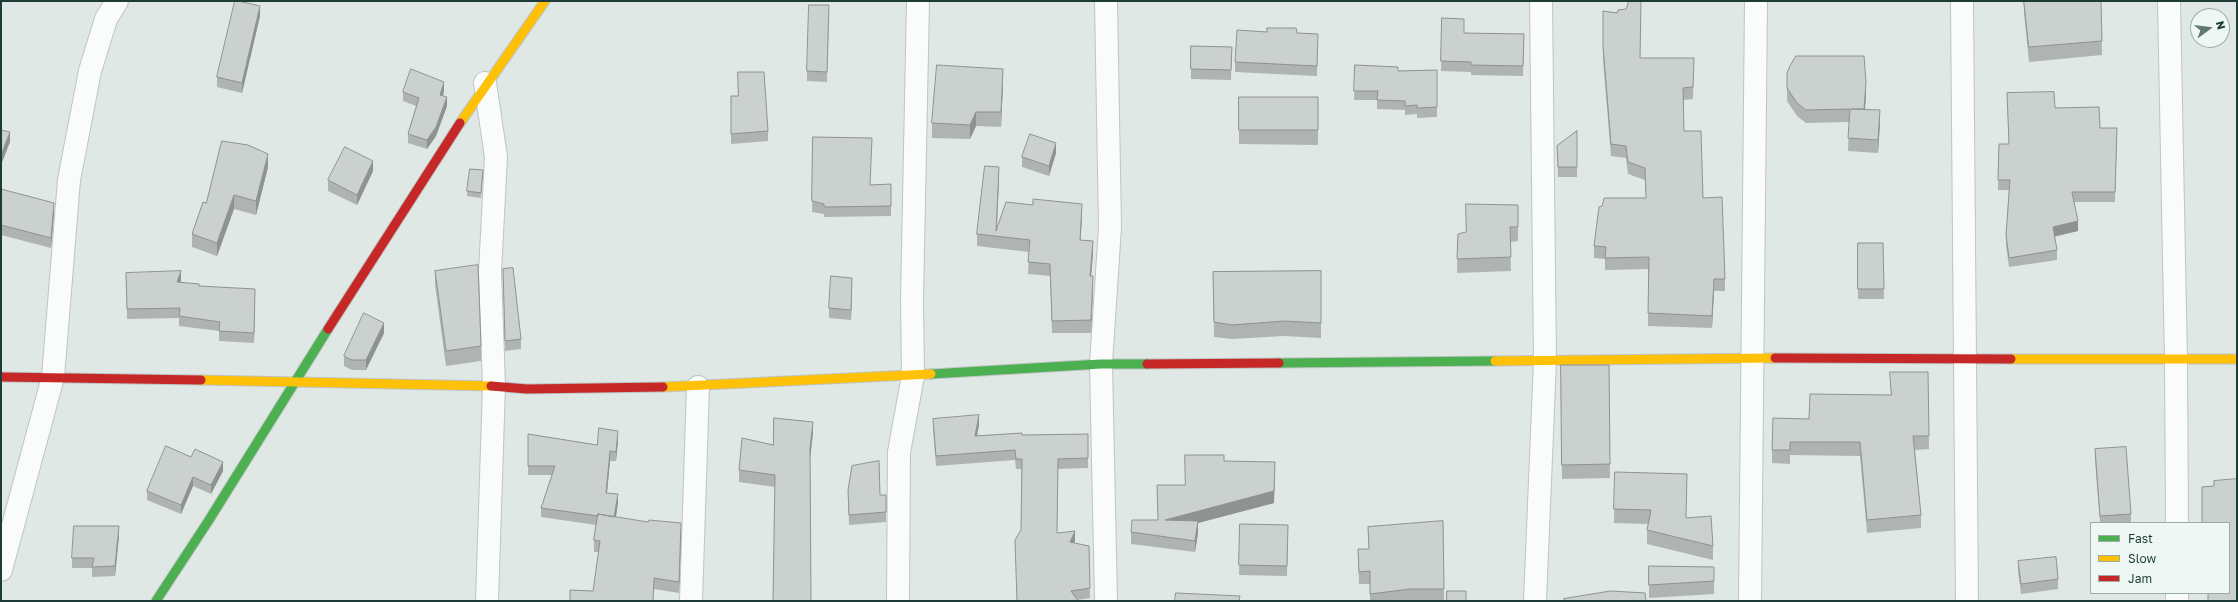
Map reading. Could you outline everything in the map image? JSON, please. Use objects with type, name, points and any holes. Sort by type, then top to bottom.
[{"type":"street","points":[[1,570],[53,377],[69,180],[90,71],[106,19],[117,1]]},
{"type":"street","points":[[156,601],[206,528],[295,381],[485,84],[545,1]]},
{"type":"street","points":[[898,601],[899,452],[913,376],[912,298],[918,1]]},
{"type":"street","points":[[1106,1],[1110,227],[1101,364],[1106,601]]},
{"type":"street","points":[[1535,601],[1545,361],[1542,1]]},
{"type":"street","points":[[1750,601],[1756,1]]},
{"type":"street","points":[[1962,1],[1967,601]]},
{"type":"street","points":[[2169,1],[2176,360],[2177,522]]},
{"type":"street","points":[[485,84],[496,157],[490,272],[494,386],[487,601]]},
{"type":"street","points":[[1,377],[295,381],[494,386],[527,389],[698,387],[913,376],[1101,364],[1753,358],[2237,359]]},
{"type":"street","points":[[692,601],[698,387]]},
{"type":"building","points":[[235,1],[260,6],[242,83],[217,77]]},
{"type":"building","points":[[1629,1],[1641,1],[1640,58],[1694,58],[1693,87],[1683,88],[1684,131],[1701,131],[1703,198],[1722,197],[1725,279],[1714,279],[1712,316],[1648,313],[1649,257],[1605,258],[1606,247],[1594,246],[1599,207],[1602,206],[1604,198],[1646,198],[1645,168],[1628,162],[1626,146],[1611,144],[1603,47],[1603,11],[1617,13],[1618,10],[1626,9]]},
{"type":"building","points":[[2024,1],[2101,1],[2102,41],[2029,47]]},
{"type":"building","points":[[809,5],[829,5],[827,72],[807,71]]},
{"type":"building","points":[[1442,18],[1464,19],[1464,33],[1524,34],[1523,66],[1471,65],[1471,62],[1441,61]]},
{"type":"building","points":[[1267,28],[1296,28],[1297,33],[1318,34],[1317,66],[1235,62],[1237,30],[1267,32]]},
{"type":"building","points":[[1191,46],[1232,47],[1231,70],[1191,69]]},
{"type":"building","points":[[1796,56],[1864,56],[1866,82],[1864,109],[1851,109],[1880,110],[1878,140],[1848,138],[1850,109],[1806,110],[1797,103],[1787,88],[1787,73]]},
{"type":"building","points":[[937,65],[1003,69],[1001,112],[976,112],[970,125],[932,123]]},
{"type":"building","points":[[1355,65],[1398,67],[1398,71],[1437,70],[1437,107],[1417,108],[1417,105],[1405,106],[1405,101],[1377,100],[1378,91],[1354,91]]},
{"type":"building","points":[[411,69],[444,82],[440,95],[447,97],[436,127],[427,140],[408,134],[419,98],[403,92]]},
{"type":"building","points":[[738,72],[764,72],[768,131],[731,134],[731,96],[738,96]]},
{"type":"building","points":[[2054,92],[2055,108],[2099,107],[2100,128],[2117,128],[2115,192],[2072,192],[2078,221],[2053,227],[2057,250],[2009,258],[2006,235],[2010,180],[1998,180],[1999,144],[2009,144],[2007,93]]},
{"type":"building","points":[[1239,97],[1318,97],[1318,130],[1239,130]]},
{"type":"building","points":[[1,130],[10,132],[1,155]]},
{"type":"building","points":[[1577,131],[1577,167],[1558,167],[1557,146]]},
{"type":"building","points":[[1030,134],[1056,143],[1049,166],[1022,157]]},
{"type":"building","points":[[813,137],[872,138],[870,185],[891,184],[891,206],[824,207],[824,204],[812,201]]},
{"type":"building","points":[[222,141],[248,145],[268,154],[256,201],[234,195],[217,243],[192,234],[203,202],[206,203]]},
{"type":"building","points":[[345,147],[373,161],[357,195],[328,180]]},
{"type":"building","points":[[985,166],[999,167],[996,231],[1006,202],[1033,205],[1033,199],[1082,204],[1080,240],[1093,241],[1090,276],[1093,276],[1091,320],[1052,321],[1050,264],[1028,262],[1030,240],[977,234]]},
{"type":"building","points":[[470,169],[483,170],[481,193],[467,191]]},
{"type":"building","points":[[1,189],[54,203],[51,238],[1,225]]},
{"type":"building","points":[[1466,204],[1518,205],[1518,227],[1510,227],[1511,257],[1457,259],[1458,234],[1466,232]]},
{"type":"building","points":[[1858,243],[1883,243],[1884,289],[1858,289]]},
{"type":"building","points":[[478,265],[481,346],[446,351],[435,271]]},
{"type":"building","points":[[513,268],[521,339],[505,341],[503,269]]},
{"type":"building","points":[[181,271],[177,282],[199,284],[199,286],[255,289],[254,333],[219,331],[220,322],[179,316],[180,308],[127,309],[126,273]]},
{"type":"building","points":[[1321,271],[1321,323],[1284,321],[1232,325],[1214,322],[1213,272]]},
{"type":"building","points":[[831,276],[852,278],[851,310],[829,308]]},
{"type":"building","points":[[364,313],[384,323],[366,360],[352,360],[344,356]]},
{"type":"building","points":[[1561,365],[1609,365],[1610,464],[1562,465]]},
{"type":"building","points":[[1890,372],[1928,372],[1929,436],[1913,436],[1921,515],[1867,520],[1860,442],[1790,442],[1790,450],[1772,450],[1773,418],[1809,419],[1810,394],[1891,395]]},
{"type":"building","points":[[979,415],[975,436],[1022,433],[1022,435],[1088,434],[1088,458],[1058,459],[1057,533],[1075,531],[1070,542],[1089,546],[1090,588],[1071,591],[1078,601],[1017,601],[1015,540],[1021,530],[1022,459],[1016,459],[1015,450],[936,456],[933,419]]},
{"type":"building","points":[[774,418],[813,422],[810,448],[811,601],[773,601],[775,475],[739,470],[742,438],[773,445]]},
{"type":"building","points":[[599,428],[618,431],[616,452],[610,451],[606,493],[618,494],[614,517],[541,508],[555,466],[528,466],[528,434],[597,445]]},
{"type":"building","points":[[166,446],[191,457],[195,449],[223,462],[211,485],[193,477],[181,505],[147,491]]},
{"type":"building","points":[[2126,447],[2131,514],[2100,516],[2095,449]]},
{"type":"building","points":[[1185,455],[1224,455],[1224,461],[1275,462],[1274,491],[1165,520],[1198,521],[1195,541],[1131,532],[1132,520],[1158,520],[1157,485],[1185,485]]},
{"type":"building","points":[[879,461],[880,495],[886,495],[886,512],[849,515],[848,490],[852,466]]},
{"type":"building","points":[[1615,472],[1687,474],[1686,518],[1711,516],[1713,546],[1647,530],[1651,510],[1614,509]]},
{"type":"building","points":[[2237,479],[2237,601],[2208,601],[2208,594],[2230,594],[2230,522],[2202,522],[2202,487],[2214,486],[2214,481]]},
{"type":"building","points":[[598,514],[648,522],[649,520],[681,523],[679,582],[654,578],[653,601],[570,601],[570,590],[593,591],[600,541],[594,540]]},
{"type":"building","points":[[1443,521],[1444,589],[1410,589],[1370,594],[1370,571],[1359,572],[1358,549],[1369,549],[1368,527]]},
{"type":"building","points":[[1240,524],[1288,525],[1287,566],[1239,565]]},
{"type":"building","points":[[74,526],[119,526],[115,566],[92,567],[94,558],[72,558]]},
{"type":"building","points":[[2056,557],[2058,579],[2021,584],[2018,561]]},
{"type":"building","points":[[1649,566],[1714,567],[1714,581],[1649,585]]},
{"type":"building","points":[[1447,591],[1466,591],[1466,601],[1447,601]]},
{"type":"building","points":[[1611,591],[1645,593],[1646,601],[1565,601],[1564,599]]},
{"type":"building","points":[[1176,593],[1240,596],[1239,601],[1175,601]]},
{"type":"traffic: fast","points":[[156,601],[209,520],[328,329]]},
{"type":"traffic: fast","points":[[1279,363],[1495,361]]},
{"type":"traffic: fast","points":[[931,374],[1101,364],[1147,364]]},
{"type":"traffic: slow","points":[[460,123],[545,1]]},
{"type":"traffic: slow","points":[[1495,361],[1775,358]]},
{"type":"traffic: slow","points":[[2011,359],[2237,359]]},
{"type":"traffic: slow","points":[[663,387],[931,374]]},
{"type":"traffic: slow","points":[[201,380],[491,386]]},
{"type":"traffic: jam","points":[[328,329],[460,123]]},
{"type":"traffic: jam","points":[[1775,358],[2011,359]]},
{"type":"traffic: jam","points":[[1147,364],[1279,363]]},
{"type":"traffic: jam","points":[[1,377],[201,380]]},
{"type":"traffic: jam","points":[[491,386],[527,389],[663,387]]}]
